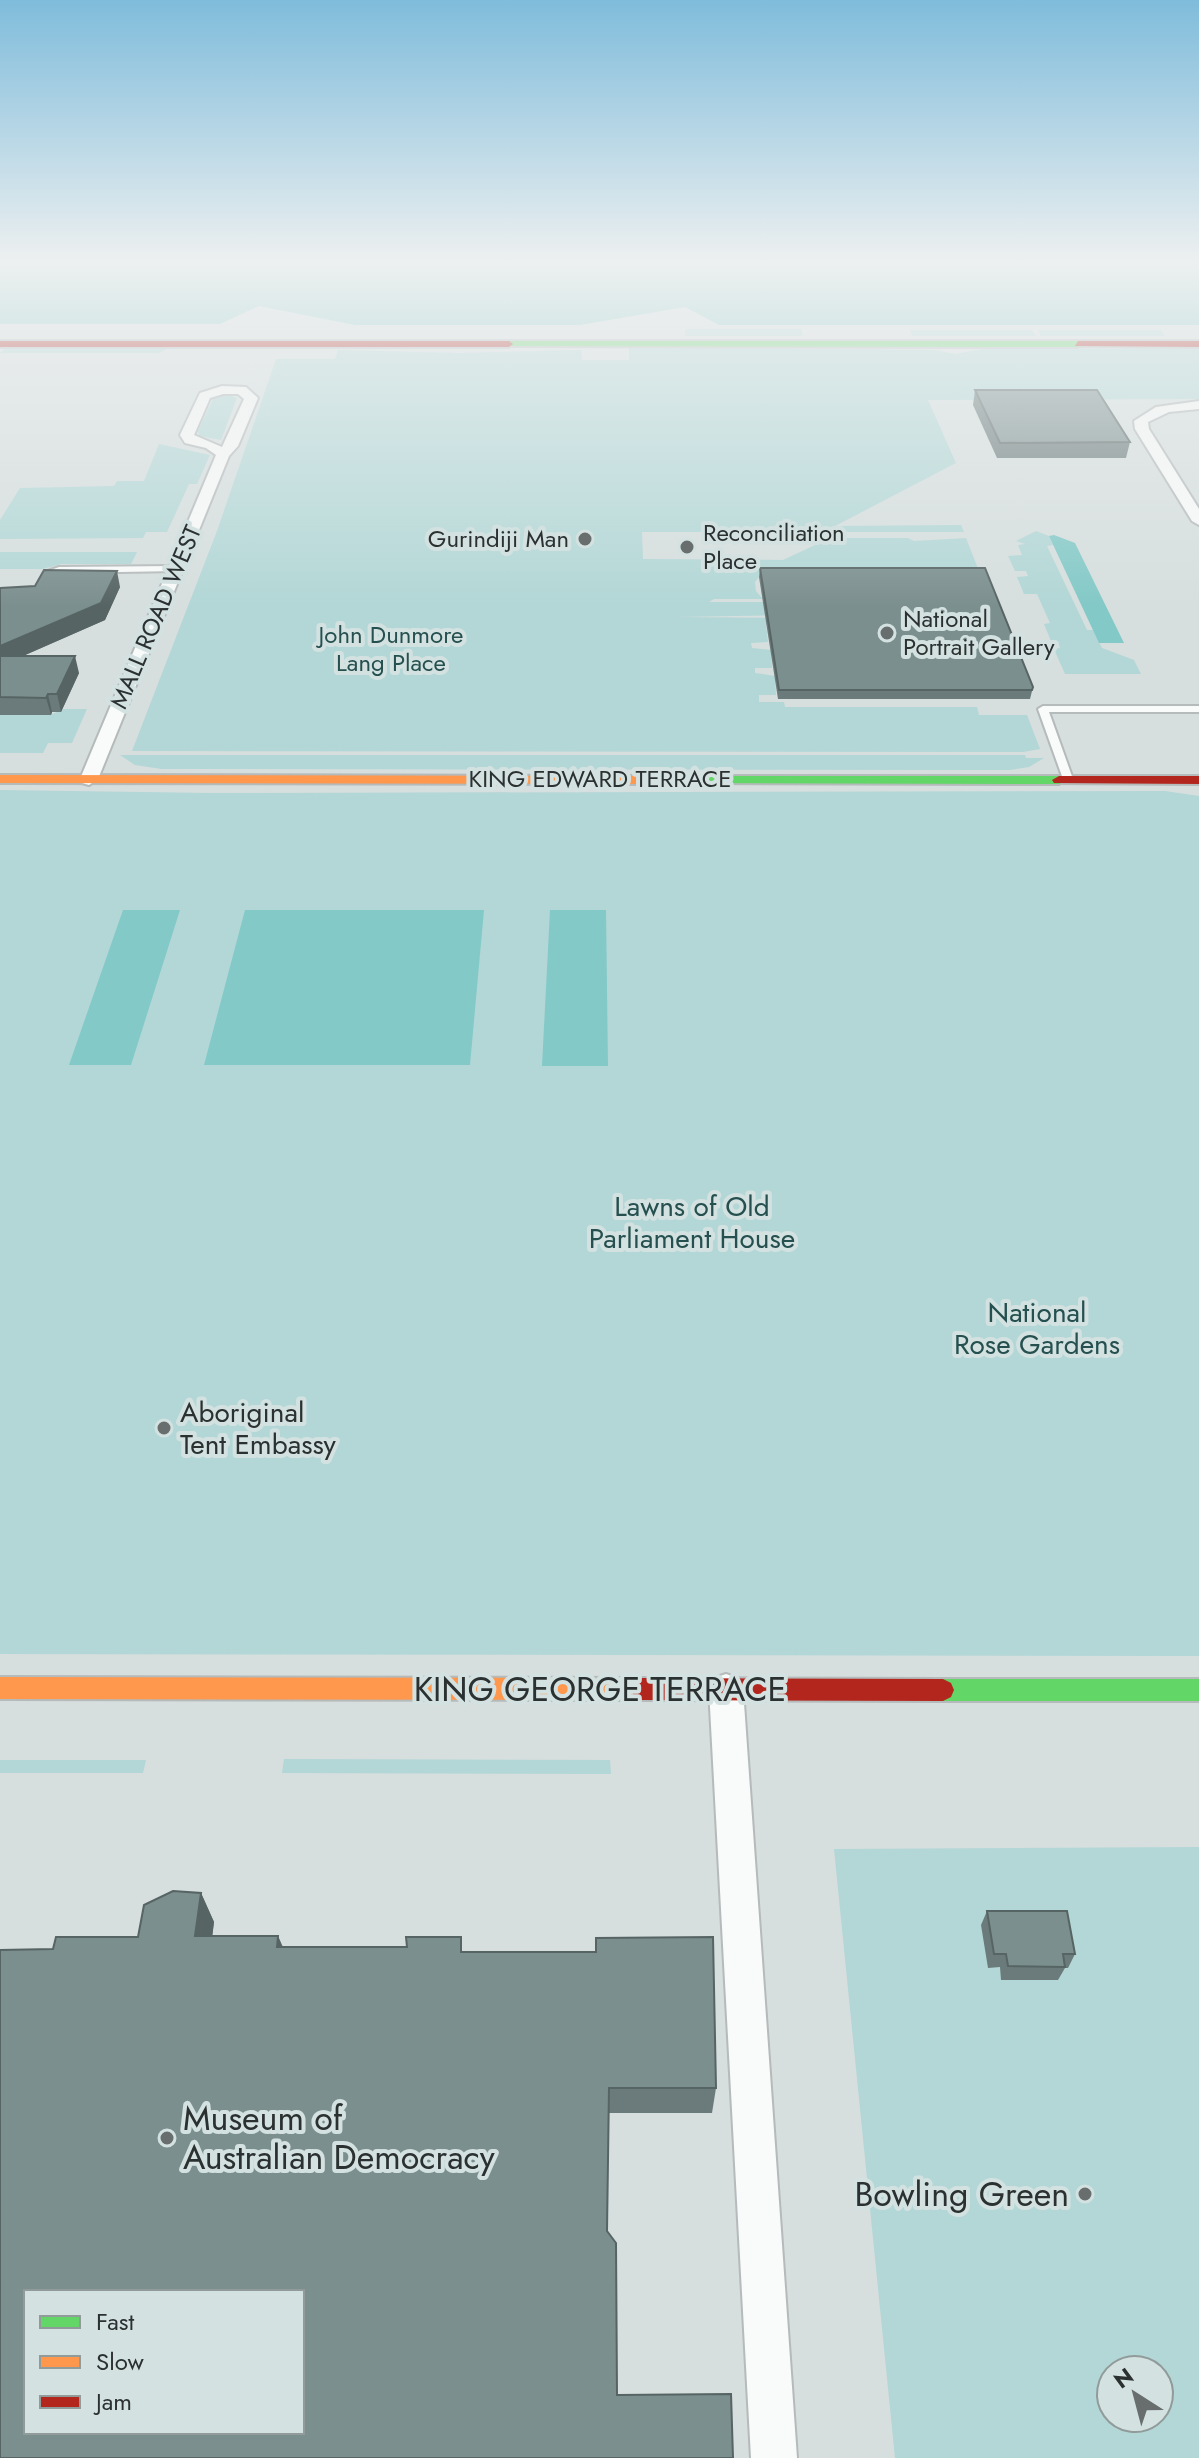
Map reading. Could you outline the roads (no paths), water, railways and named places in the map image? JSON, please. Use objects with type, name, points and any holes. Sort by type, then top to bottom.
[{"type":"street","name":"MALL ROAD WEST","points":[[89,779],[223,454],[231,446],[251,398],[241,390],[222,390],[205,396],[187,435],[190,440],[211,445],[223,454]]},
{"type":"street","points":[[1199,405],[1150,413],[1141,421],[1142,429],[1199,521]]},
{"type":"street","name":"KING EDWARD TERRACE","points":[[0,779],[1199,780]]},
{"type":"street","name":"KING GEORGE TERRACE","points":[[0,1688],[1199,1690]]},
{"type":"street","points":[[726,1689],[733,1841],[774,2458]]},
{"type":"lane","points":[[40,587],[52,571],[177,569]]},
{"type":"lane","points":[[1068,779],[1043,709],[1199,709]]},
{"type":"water","points":[[1049,536],[1075,543],[1124,643],[1099,643]]},
{"type":"water","points":[[123,910],[180,910],[131,1065],[69,1065]]},
{"type":"water","points":[[245,910],[484,910],[470,1065],[204,1065]]},
{"type":"water","points":[[550,910],[606,910],[608,1066],[542,1066]]},
{"type":"place","name":"Gurindiji Man","points":[[585,539]]},
{"type":"place","name":"Reconciliation Place","points":[[687,547]]},
{"type":"place","name":"National Portrait Gallery","points":[[887,633]]},
{"type":"place","name":"Aboriginal Tent Embassy","points":[[164,1428]]},
{"type":"place","name":"Museum of Australian Democracy","points":[[167,2138]]},
{"type":"place","name":"Bowling Green","points":[[1085,2194]]},
{"type":"park label","name":"John Dunmore Lang Place","points":[[391,649]]},
{"type":"park label","name":"Lawns of Old Parliament House","points":[[692,1222]]},
{"type":"park label","name":"National Rose Gardens","points":[[1037,1328]]}]
